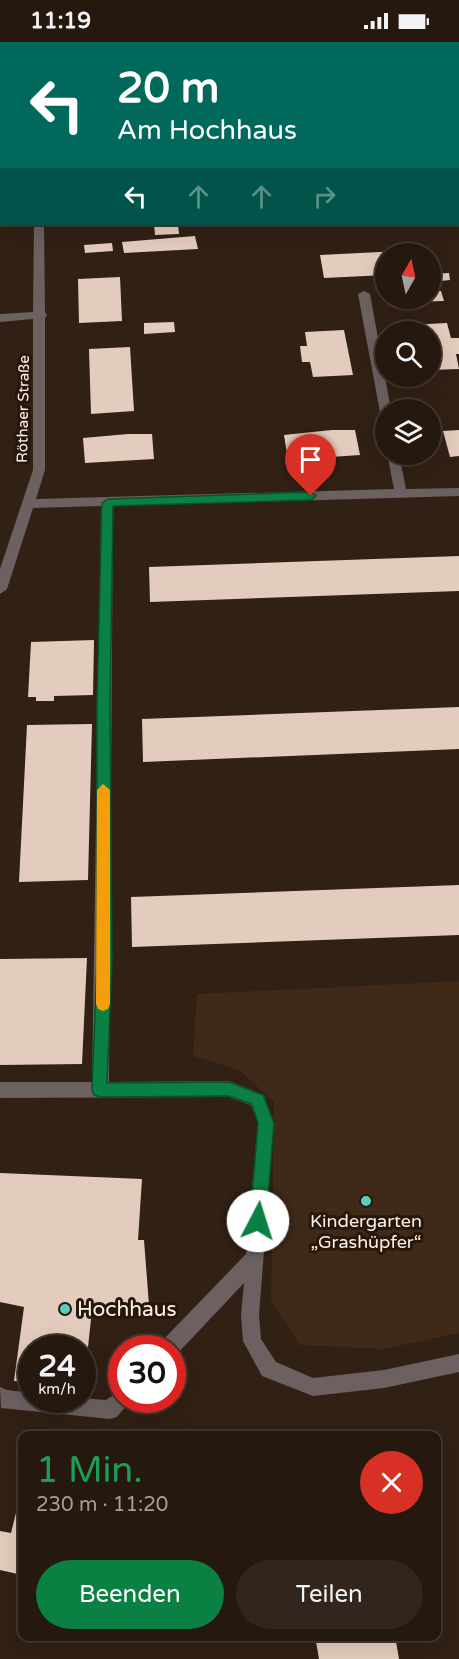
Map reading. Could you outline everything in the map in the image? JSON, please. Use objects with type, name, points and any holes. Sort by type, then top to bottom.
[{"type":"street","name":"Röthaer Straße","points":[[0,589],[39,470],[39,225]]},
{"type":"street","points":[[364,294],[384,399]]},
{"type":"street","points":[[0,318],[40,315]]},
{"type":"street","points":[[395,465],[401,493]]},
{"type":"street","points":[[29,504],[459,492]]},
{"type":"street","points":[[100,1090],[105,961],[103,704],[108,503]]},
{"type":"street","points":[[0,1090],[229,1089],[258,1100],[266,1123],[250,1315],[252,1341],[269,1369],[313,1387],[384,1379],[459,1363]]},
{"type":"street","points":[[181,1335],[255,1258]]},
{"type":"street","points":[[0,1396],[1,1399],[108,1410]]},
{"type":"shaded area","name":"Kindergarten „Grashüpfer“","points":[[459,981],[459,1333],[383,1349],[300,1345],[271,1300],[274,1102],[239,1070],[193,1056],[197,994]]},
{"type":"building","points":[[154,225],[178,225],[179,234],[155,235]]},
{"type":"building","points":[[195,236],[198,249],[124,253],[122,242]]},
{"type":"building","points":[[112,243],[113,251],[85,253],[84,245]]},
{"type":"building","points":[[375,252],[375,276],[324,278],[320,255]]},
{"type":"building","points":[[441,273],[449,273],[450,280],[441,281]]},
{"type":"building","points":[[120,277],[122,321],[79,323],[78,279]]},
{"type":"building","points":[[174,322],[175,332],[144,334],[144,323]]},
{"type":"building","points":[[441,323],[447,323],[451,338],[459,338],[459,354],[456,354],[459,369],[441,370]]},
{"type":"building","points":[[344,330],[353,375],[313,377],[310,362],[302,362],[300,346],[307,346],[305,332]]},
{"type":"building","points":[[130,347],[134,411],[91,414],[89,349]]},
{"type":"building","points":[[355,430],[360,455],[288,460],[284,435]]},
{"type":"building","points":[[459,430],[459,456],[450,457],[443,431]]},
{"type":"building","points":[[152,434],[154,459],[85,463],[83,438]]},
{"type":"building","points":[[459,556],[459,591],[150,602],[149,567]]},
{"type":"building","points":[[94,640],[93,695],[54,696],[54,701],[36,701],[36,697],[28,697],[31,642]]},
{"type":"building","points":[[459,707],[459,749],[143,762],[142,719]]},
{"type":"building","points":[[92,724],[88,880],[19,882],[27,725]]},
{"type":"building","points":[[459,885],[459,935],[132,947],[131,897]]},
{"type":"building","points":[[87,958],[82,1064],[0,1065],[0,959]]},
{"type":"building","points":[[0,1173],[142,1179],[138,1240],[144,1240],[149,1305],[92,1310],[89,1335],[20,1335],[24,1307],[0,1302]]},
{"type":"building","points":[[18,1351],[18,1381],[14,1381]]},
{"type":"building","points":[[18,1505],[18,1574],[0,1570],[0,1531],[11,1533]]},
{"type":"building","points":[[316,1641],[396,1641],[399,1659],[319,1659]]},
{"type":"slow traffic","points":[[103,790],[105,961],[103,1004]]},
{"type":"place","name":"Kindergarten „Grashüpfer“","points":[[366,1201]]},
{"type":"place","name":"Hochhaus","points":[[65,1309]]},
{"type":"route","points":[[258,1221],[266,1123],[258,1100],[229,1089],[100,1090],[105,961],[103,704],[108,503],[311,496]]}]
